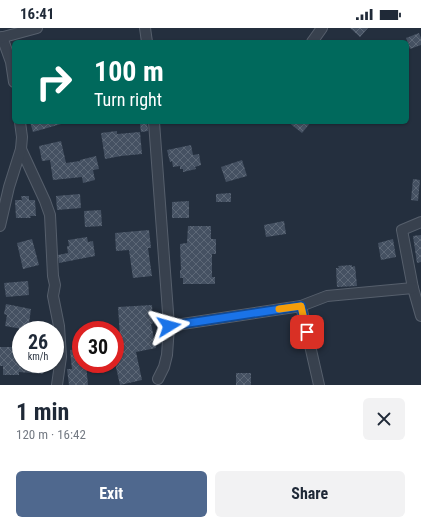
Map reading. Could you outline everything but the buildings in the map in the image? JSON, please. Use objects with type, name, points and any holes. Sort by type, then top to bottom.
[{"type":"street","points":[[12,69],[11,62],[1,38],[37,28]]},
{"type":"street","points":[[145,28],[147,40]]},
{"type":"street","points":[[313,40],[322,28]]},
{"type":"street","points":[[0,226],[9,187],[21,149],[22,137],[20,124]]},
{"type":"street","points":[[154,124],[169,326],[167,355],[164,367],[158,379]]},
{"type":"street","points":[[21,149],[46,201],[50,215],[53,276],[55,285],[53,296],[61,357],[57,385]]},
{"type":"street","points":[[421,222],[402,230],[413,288],[421,316]]},
{"type":"street","points":[[169,326],[301,306],[327,296],[413,288]]},
{"type":"street","points":[[301,306],[319,385]]},
{"type":"slow traffic","points":[[279,309],[301,306],[303,315]]},
{"type":"route","points":[[169,326],[301,306],[307,332]]}]
